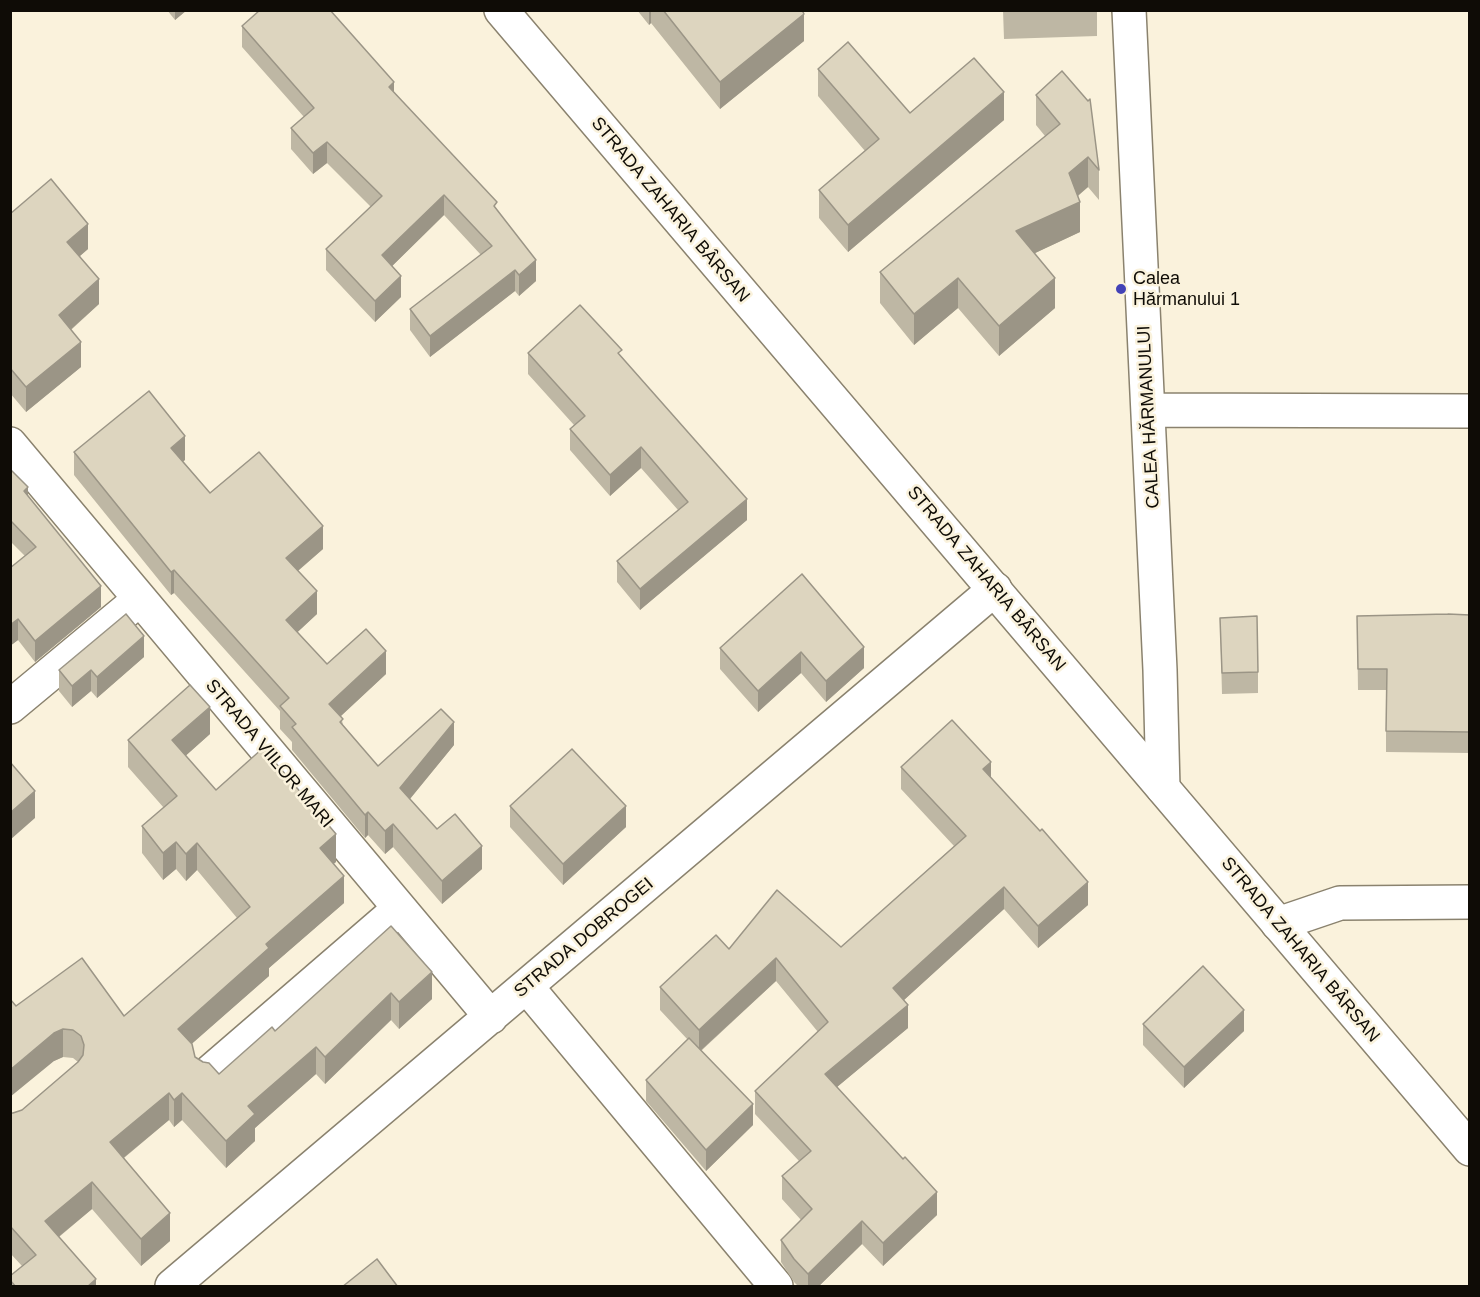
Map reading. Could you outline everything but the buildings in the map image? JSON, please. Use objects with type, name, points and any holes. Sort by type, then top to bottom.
[{"type":"street","name":"STRADA ZAHARIA BÂRSAN","points":[[501,10],[1470,1149]]},
{"type":"street","name":"CALEA HĂRMANULUI","points":[[1129,10],[1149,410],[1163,788]]},
{"type":"street","points":[[1149,410],[1470,411]]},
{"type":"street","name":"STRADA VIILOR MARI","points":[[10,444],[491,1017]]},
{"type":"street","name":"STRADA DOBROGEI","points":[[172,1287],[994,589]]},
{"type":"street","points":[[10,707],[140,599]]},
{"type":"street","points":[[1278,924],[1340,903],[1470,902]]},
{"type":"street","points":[[210,1072],[399,909]]},
{"type":"street","points":[[527,987],[776,1287]]},
{"type":"place","name":"Calea Hărmanului 1","points":[[1121,289]]}]
